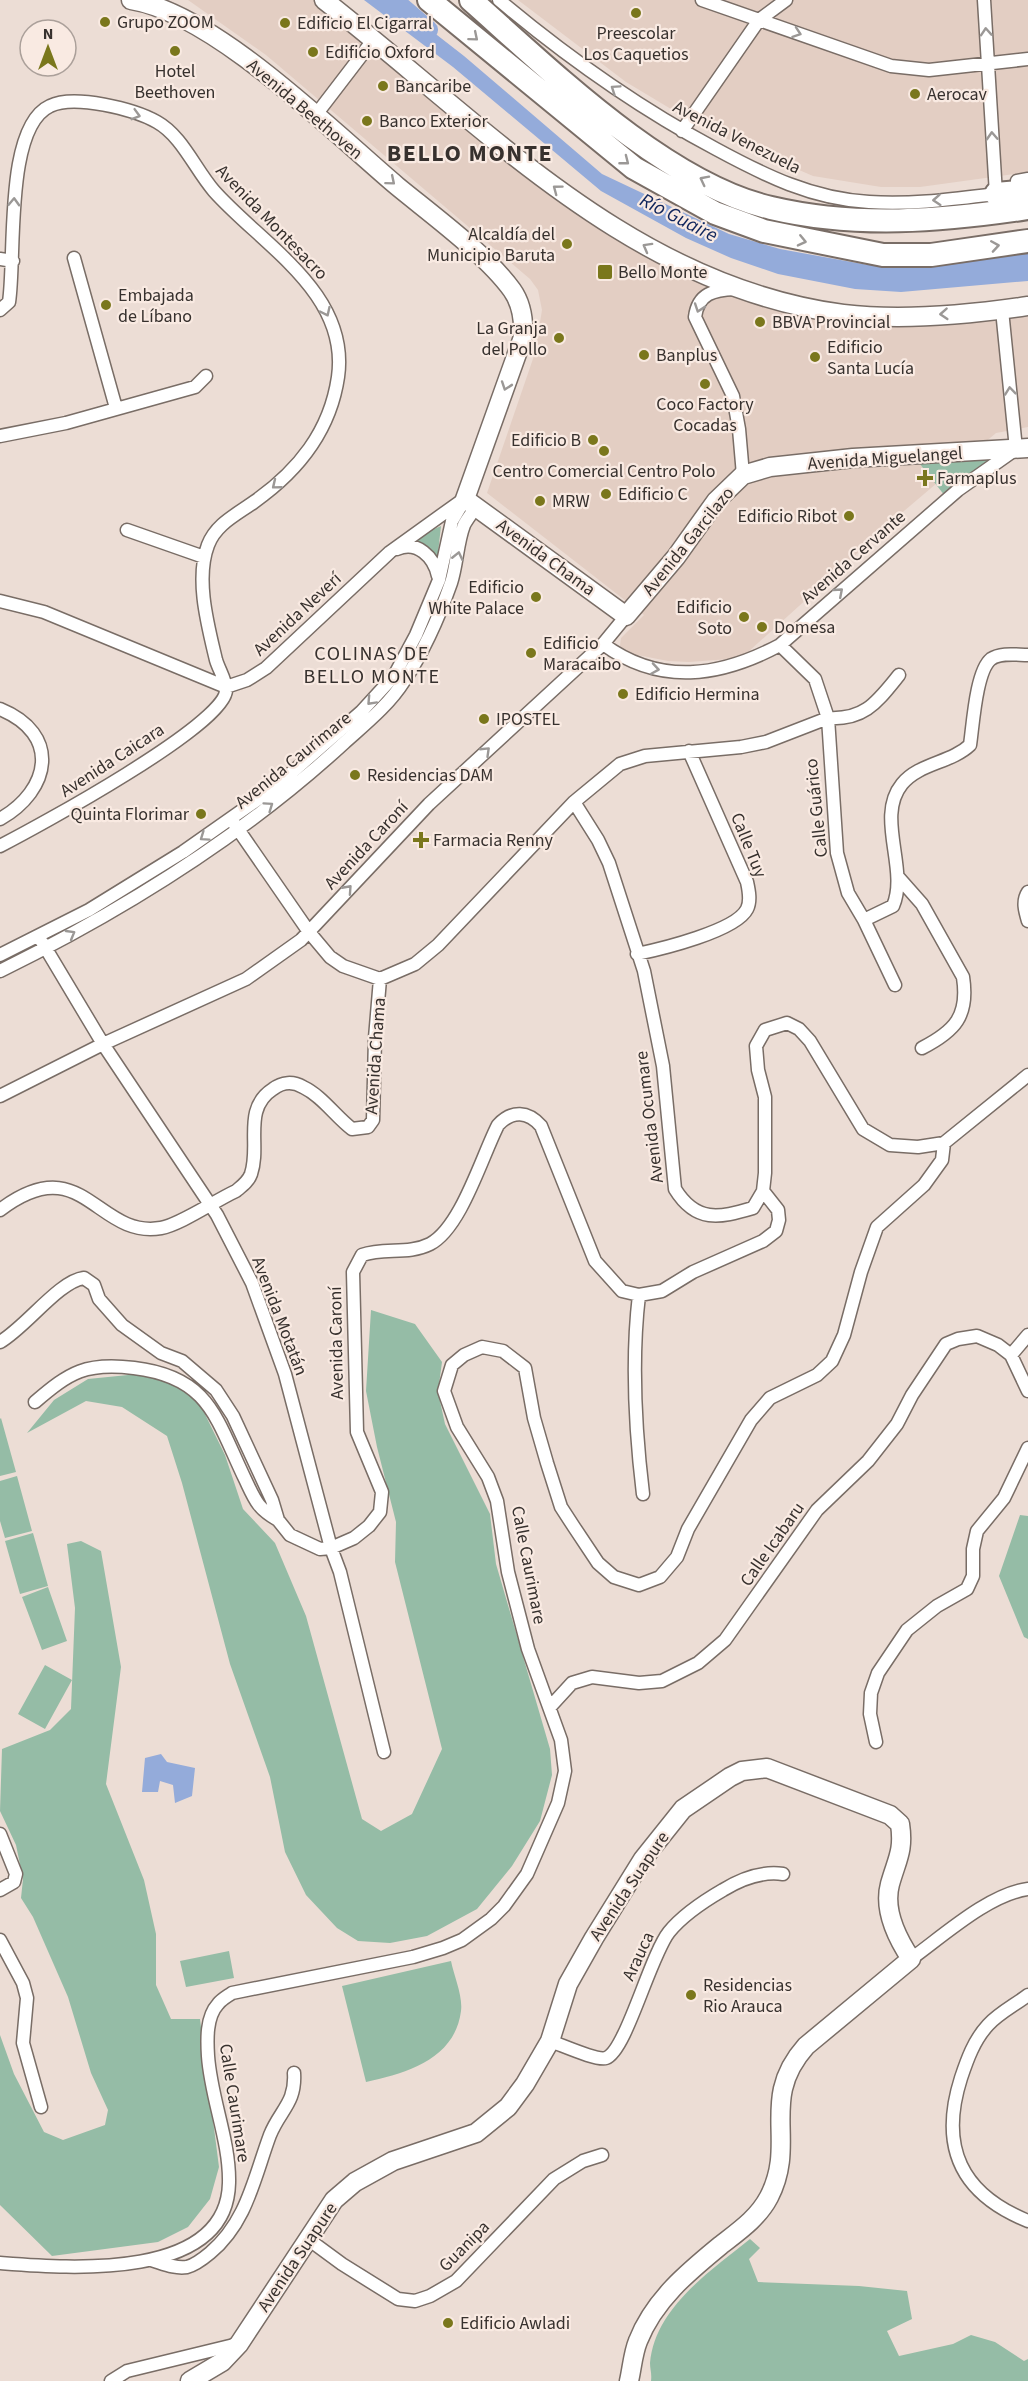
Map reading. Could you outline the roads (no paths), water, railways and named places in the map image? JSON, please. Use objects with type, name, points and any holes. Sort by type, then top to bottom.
[{"type":"highway","points":[[429,0],[634,168],[716,213],[764,231],[883,255],[931,255],[1028,241]]},
{"type":"highway","points":[[471,0],[557,77],[640,142],[682,169],[729,193],[770,208],[851,219],[930,220],[1028,208]]},
{"type":"highway","points":[[996,194],[1024,183]]},
{"type":"highway","points":[[729,193],[754,211],[856,234],[893,236],[955,231],[1028,221]]},
{"type":"street","name":"Avenida Beethoven","points":[[131,0],[171,13],[216,39],[267,75],[486,263],[504,281],[520,304],[523,337],[471,502]]},
{"type":"street","points":[[324,0],[520,161],[605,224],[660,254],[738,289],[822,311],[868,316],[1002,310],[1028,306]]},
{"type":"street","name":"Avenida Venezuela","points":[[499,0],[558,50],[682,131],[771,179],[835,198],[868,202],[905,202],[996,194]]},
{"type":"street","points":[[702,0],[891,66],[929,70],[1028,59]]},
{"type":"street","points":[[682,131],[759,20],[786,0]]},
{"type":"street","points":[[984,0],[996,194]]},
{"type":"street","points":[[315,116],[374,39]]},
{"type":"street","name":"Avenida Montesacro","points":[[0,310],[9,302],[13,261],[14,195],[27,136],[35,120],[48,106],[66,102],[88,102],[156,121],[167,129],[215,192],[285,260],[321,302],[337,337],[339,356],[338,374],[328,419],[292,472],[217,528],[204,557],[205,598],[217,662],[226,687]]},
{"type":"street","points":[[74,258],[116,408]]},
{"type":"street","points":[[0,259],[13,261]]},
{"type":"street","name":"Avenida Garcilazo","points":[[626,616],[676,557],[716,501],[743,475],[739,429],[733,396],[695,317],[696,308],[706,294],[713,291],[738,289]]},
{"type":"street","points":[[1002,310],[1022,449]]},
{"type":"street","points":[[0,436],[66,423],[195,387],[206,376]]},
{"type":"street","name":"Avenida Miguelangel","points":[[743,475],[770,467],[853,458],[1022,449]]},
{"type":"street","name":"Avenida Cervante","points":[[603,644],[623,659],[645,668],[689,673],[735,666],[780,645],[949,497],[1022,449]]},
{"type":"street","name":"Avenida Neverí","points":[[226,687],[247,680],[266,668],[390,552],[471,502]]},
{"type":"street","name":"Avenida Caurimare","points":[[0,971],[45,949],[146,890],[234,823],[361,712],[394,676],[416,635],[439,580],[452,521],[471,502]]},
{"type":"street","name":"Avenida Caurimare","points":[[0,955],[39,937],[282,797],[369,721],[403,683],[427,640],[452,582],[471,502]]},
{"type":"street","name":"Avenida Chama","points":[[471,502],[626,616]]},
{"type":"street","points":[[127,531],[204,557]]},
{"type":"street","points":[[390,552],[403,546],[425,552],[436,566],[439,580]]},
{"type":"street","points":[[0,602],[44,612],[226,687]]},
{"type":"street","name":"Avenida Caroní","points":[[0,1096],[103,1044],[246,979],[309,932],[429,804],[603,644],[626,616]]},
{"type":"street","points":[[780,645],[815,679],[828,718]]},
{"type":"street","points":[[864,920],[893,906],[899,891],[892,840],[893,811],[896,794],[902,783],[913,774],[961,753],[970,745],[983,669],[992,659],[1007,654],[1028,655]]},
{"type":"street","name":"Avenida Chama","points":[[0,1210],[14,1199],[31,1191],[51,1187],[64,1188],[132,1226],[162,1228],[246,1183],[251,1174],[254,1123],[258,1103],[278,1084],[290,1083],[302,1086],[352,1129],[368,1127],[373,1120],[375,1038],[380,979],[415,964],[438,945],[574,802],[620,764],[645,756],[689,750],[741,747],[766,742],[828,718],[847,719],[864,712],[899,675]]},
{"type":"street","name":"Avenida Caicara","points":[[0,846],[61,815],[171,745],[209,717],[226,697],[226,687]]},
{"type":"street","points":[[0,709],[22,720],[32,729],[43,749],[43,761],[35,784],[19,803],[0,819]]},
{"type":"street","name":"Calle Guárico","points":[[828,718],[837,853],[848,893],[896,985]]},
{"type":"street","name":"Calle Tuy","points":[[637,954],[660,950],[735,923],[747,910],[750,896],[747,882],[689,750]]},
{"type":"street","name":"Avenida Ocumare","points":[[574,802],[598,840],[609,863],[651,1000],[663,1066],[675,1189],[683,1202],[695,1212],[723,1217],[753,1208],[763,1191]]},
{"type":"street","points":[[234,823],[309,932],[330,957],[343,966],[380,979]]},
{"type":"street","points":[[899,878],[922,904],[963,977],[960,1016],[952,1030],[922,1048]]},
{"type":"street","points":[[1028,892],[1024,908],[1028,921]]},
{"type":"street","name":"Avenida Motatán","points":[[39,937],[103,1044],[210,1204],[252,1283],[285,1374],[331,1548],[340,1572],[384,1752]]},
{"type":"street","points":[[643,1494],[636,1431],[634,1339],[639,1295],[662,1291],[693,1272],[763,1241],[776,1231],[778,1210],[763,1191],[765,1097],[758,1070],[756,1046],[765,1030],[773,1025],[788,1023],[799,1029],[810,1041],[862,1129],[890,1145],[904,1147],[944,1143],[1028,1075]]},
{"type":"street","name":"Avenida Caroní","points":[[331,1548],[354,1538],[369,1526],[380,1512],[382,1492],[357,1432],[353,1272],[362,1255],[377,1250],[414,1249],[431,1244],[446,1232],[468,1192],[498,1125],[505,1117],[518,1113],[533,1117],[541,1126],[595,1261],[622,1291],[639,1295]]},
{"type":"street","name":"Calle Caurimare","points":[[0,2263],[63,2268],[110,2266],[151,2260],[198,2241],[214,2226],[224,2206],[229,2185],[228,2161],[215,2108],[207,2037],[210,2018],[217,2004],[232,1993],[413,1957],[444,1948],[462,1940],[491,1919],[504,1906],[527,1874],[558,1803],[565,1771],[561,1740],[528,1649],[513,1593],[497,1501],[488,1477],[457,1427],[444,1391],[452,1365],[464,1355],[483,1347],[503,1351],[525,1368],[534,1418],[561,1507],[598,1563],[614,1578],[639,1585],[660,1577],[677,1557],[688,1529],[751,1420],[770,1398],[817,1375],[832,1361],[844,1335],[877,1227],[924,1185],[942,1160],[944,1143]]},
{"type":"street","points":[[0,1342],[34,1317],[67,1284],[74,1279],[84,1278],[94,1286],[99,1299],[122,1325],[161,1353],[182,1361],[216,1390],[233,1416],[272,1500],[278,1520]]},
{"type":"street","points":[[1028,1335],[1011,1355],[1028,1391]]},
{"type":"street","name":"Calle Icabaru","points":[[550,1707],[572,1683],[592,1677],[639,1683],[662,1681],[698,1663],[725,1640],[817,1509],[868,1461],[897,1424],[912,1395],[946,1344],[958,1339],[977,1336],[998,1345],[1011,1355]]},
{"type":"street","points":[[35,1402],[64,1377],[93,1368],[147,1369],[186,1383],[208,1402],[260,1509],[278,1520],[290,1535],[309,1545],[331,1548]]},
{"type":"street","points":[[876,1742],[870,1714],[871,1693],[878,1673],[907,1630],[937,1606],[967,1589],[973,1576],[973,1550],[977,1531],[1004,1498],[1028,1448]]},
{"type":"street","name":"Avenida Suapure","points":[[190,2381],[222,2362],[239,2344],[334,2200],[355,2182],[393,2161],[476,2133],[494,2120],[518,2094],[550,2041],[568,1984],[642,1859],[682,1809],[720,1783],[742,1771],[777,1770],[890,1815],[900,1824],[902,1853],[887,1900],[902,1945],[911,1959]]},
{"type":"street","points":[[0,1834],[16,1874],[14,1882],[0,1890]]},
{"type":"street","name":"Arauca","points":[[550,2041],[599,2060],[609,2058],[626,2034],[649,1967],[669,1932],[702,1903],[726,1888],[761,1874],[783,1874]]},
{"type":"street","points":[[628,2381],[638,2342],[655,2310],[684,2277],[753,2219],[770,2196],[780,2163],[781,2090],[793,2061],[806,2046],[911,1959],[970,1916],[1016,1891],[1028,1889]]},
{"type":"street","points":[[0,1940],[23,1983],[27,1998],[22,2043],[41,2107]]},
{"type":"street","points":[[1028,1995],[1000,2014],[977,2041],[966,2064],[952,2110],[954,2141],[964,2175],[987,2198],[1028,2221]]},
{"type":"street","points":[[151,2260],[174,2267],[189,2266],[227,2237],[241,2215],[256,2182],[273,2128],[293,2097],[294,2073]]},
{"type":"street","name":"Guanipa","points":[[308,2239],[342,2264],[398,2299],[415,2301],[430,2296],[456,2281],[554,2179],[583,2161],[602,2155]]},
{"type":"street","points":[[111,2381],[127,2371],[239,2344]]},
{"type":"water","name":"Río Guaire","points":[[364,0],[392,0],[464,56],[602,174],[729,234],[780,249],[868,265],[957,262],[1028,252],[1028,281],[901,292],[855,289],[778,274],[731,258],[686,238],[601,191],[453,67]]},
{"type":"water","points":[[161,1754],[167,1762],[195,1768],[192,1796],[175,1803],[173,1785],[160,1781],[158,1792],[142,1792],[145,1758]]},
{"type":"waterway","name":"Río Guaire","points":[[393,0],[428,30]]},
{"type":"place","name":"Preescolar Los Caquetios","points":[[636,13]]},
{"type":"place","name":"Grupo ZOOM","points":[[105,22]]},
{"type":"place","name":"Edificio El Cigarral","points":[[285,23]]},
{"type":"place","name":"Hotel Beethoven","points":[[175,51]]},
{"type":"place","name":"Edificio Oxford","points":[[313,52]]},
{"type":"place","name":"Bancaribe","points":[[383,86]]},
{"type":"place","name":"Aerocav","points":[[915,94]]},
{"type":"place","name":"Banco Exterior","points":[[367,121]]},
{"type":"place","name":"Alcaldía del Municipio Baruta","points":[[567,244]]},
{"type":"place","name":"Bello Monte","points":[[605,272]]},
{"type":"place","name":"Embajada de Líbano","points":[[106,305]]},
{"type":"place","name":"BBVA Provincial","points":[[760,322]]},
{"type":"place","name":"La Granja del Pollo","points":[[559,338]]},
{"type":"place","name":"Banplus","points":[[644,355]]},
{"type":"place","name":"Edificio Santa Lucía","points":[[815,357]]},
{"type":"place","name":"Coco Factory Cocadas","points":[[705,384]]},
{"type":"place","name":"Edificio B","points":[[593,440]]},
{"type":"place","name":"Centro Comercial Centro Polo","points":[[604,451]]},
{"type":"place","name":"Farmaplus","points":[[925,478]]},
{"type":"place","name":"Edificio C","points":[[606,494]]},
{"type":"place","name":"MRW","points":[[540,501]]},
{"type":"place","name":"Edificio Ribot","points":[[849,516]]},
{"type":"place","name":"Edificio White Palace","points":[[536,597]]},
{"type":"place","name":"Edificio Soto","points":[[744,617]]},
{"type":"place","name":"Domesa","points":[[762,627]]},
{"type":"place","name":"Edificio Maracaibo","points":[[531,653]]},
{"type":"place","name":"Edificio Hermina","points":[[623,694]]},
{"type":"place","name":"IPOSTEL","points":[[484,719]]},
{"type":"place","name":"Residencias DAM","points":[[355,775]]},
{"type":"place","name":"Quinta Florimar","points":[[201,814]]},
{"type":"place","name":"Farmacia Renny","points":[[421,840]]},
{"type":"place","name":"Residencias Rio Arauca","points":[[691,1995]]},
{"type":"place","name":"Edificio Awladi","points":[[448,2323]]},
{"type":"district","name":"BELLO MONTE","points":[[470,153]]},
{"type":"district","name":"COLINAS DE BELLO MONTE","points":[[372,664]]}]
